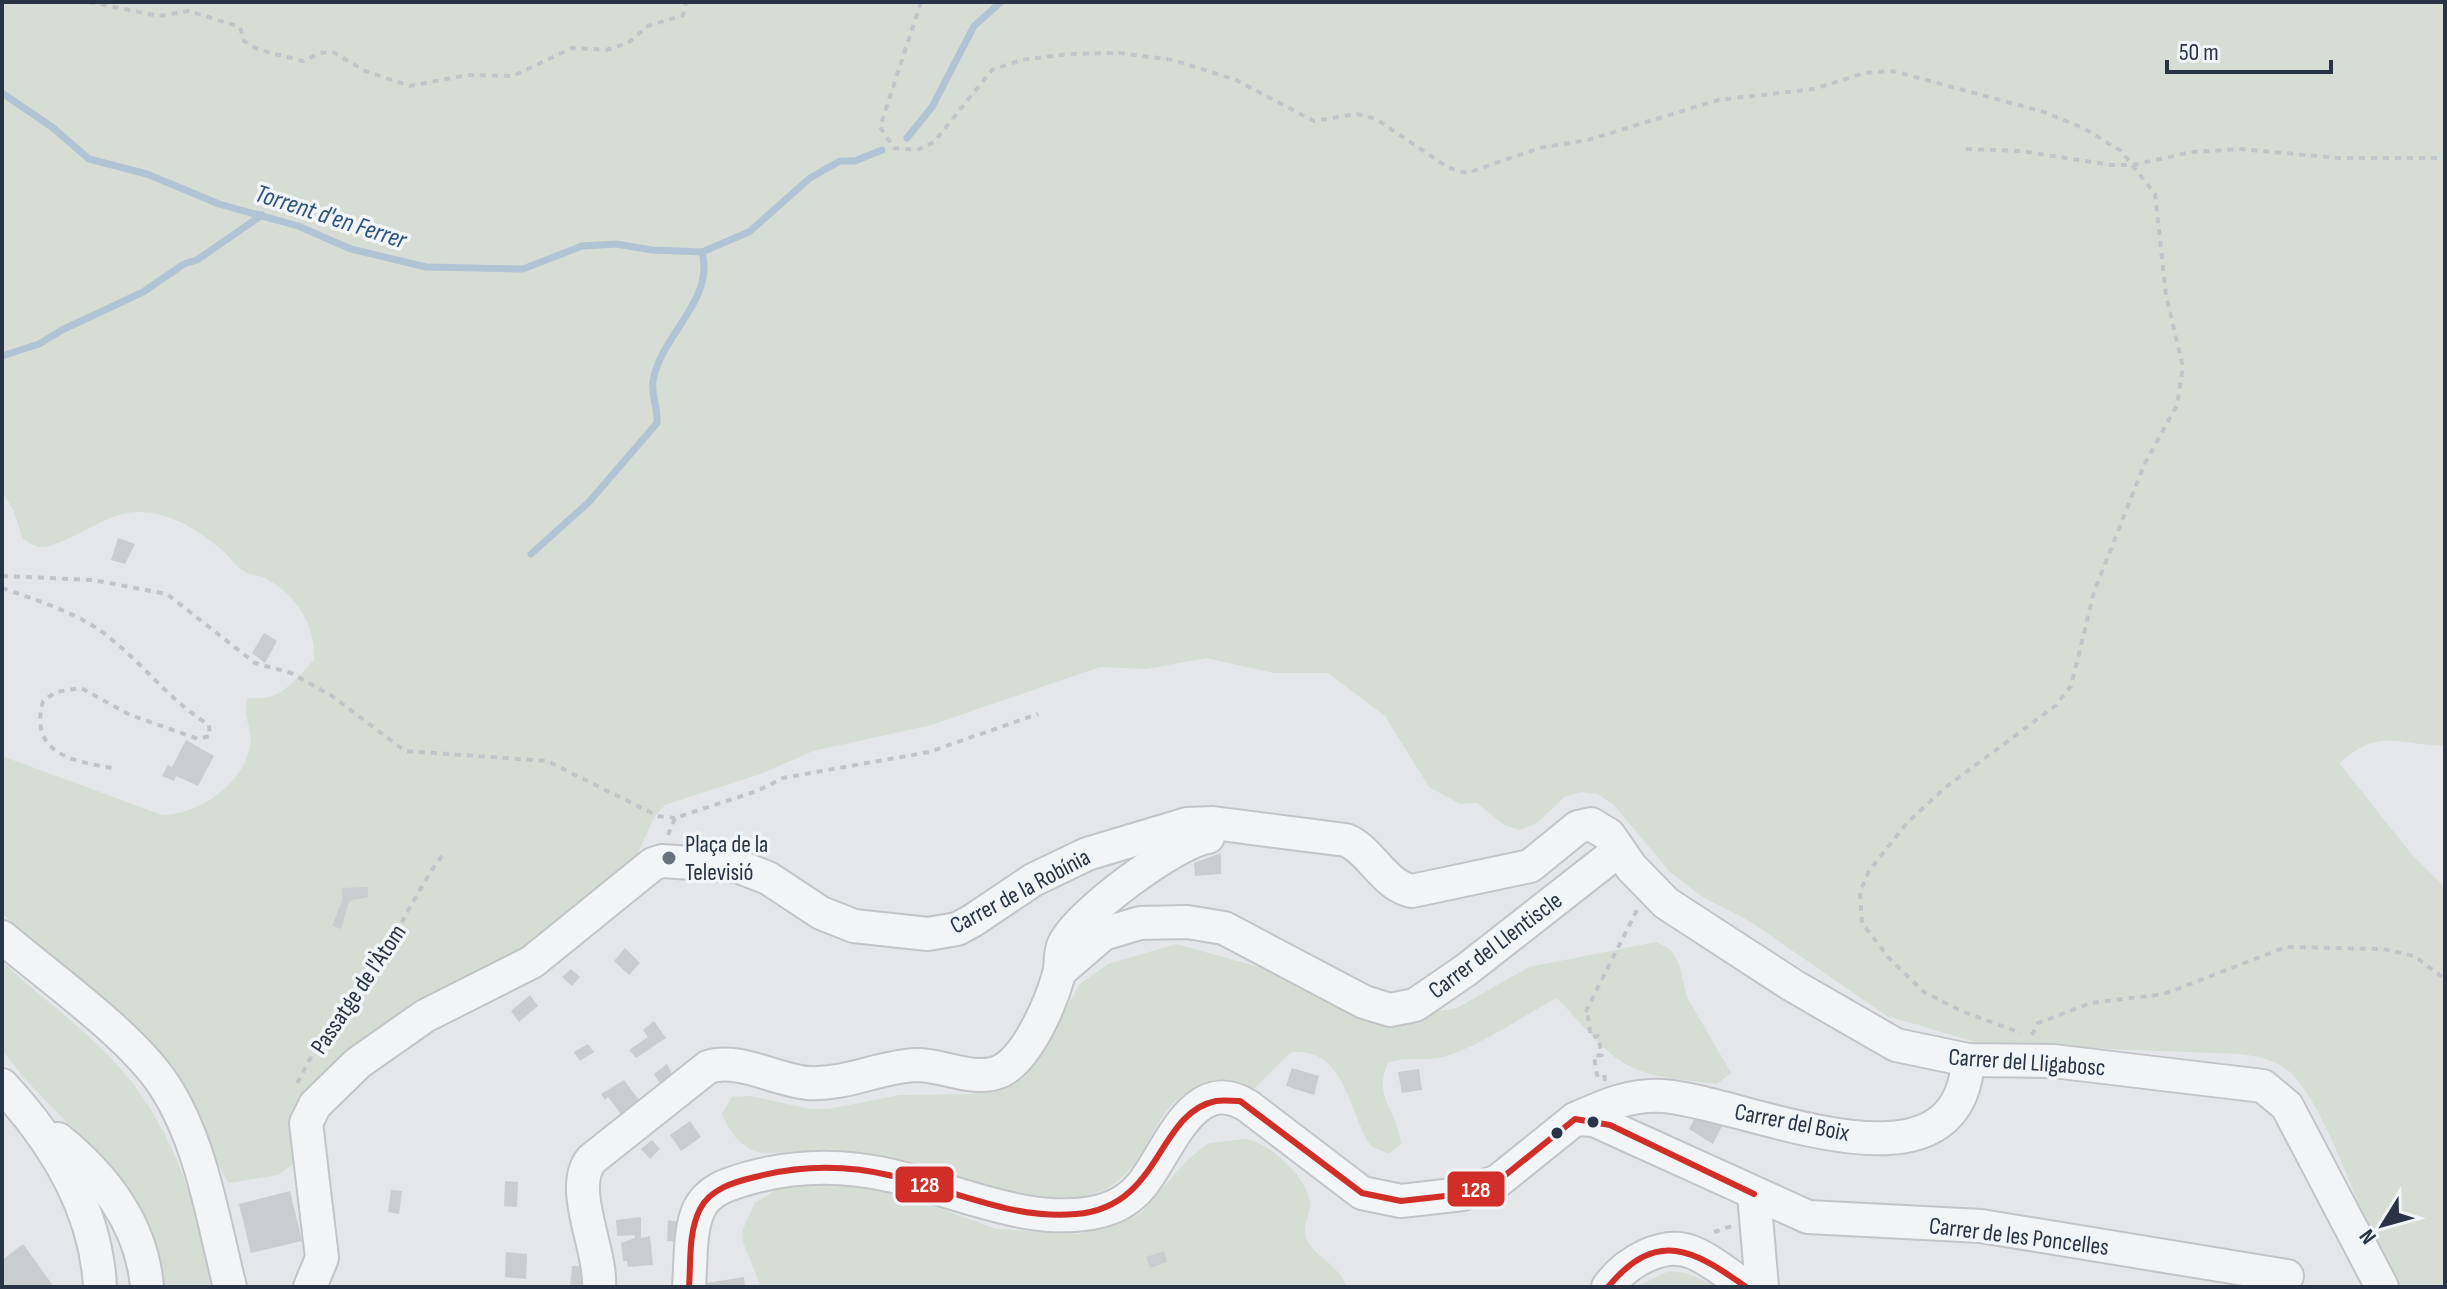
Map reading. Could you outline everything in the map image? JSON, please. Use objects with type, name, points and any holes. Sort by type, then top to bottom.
[{"type":"street","name":"Carrer de la Robínia","points":[[306,1123],[315,1105],[358,1063],[425,1016],[532,962],[642,870],[662,861],[737,866],[768,878],[821,913],[854,926],[928,934],[957,929],[1033,880],[1101,849],[1187,824],[1213,823],[1351,842],[1395,884],[1412,891],[1530,866],[1584,824],[1604,830],[1618,851]]},
{"type":"street","points":[[599,1287],[599,1268],[582,1187],[583,1172],[592,1159],[708,1067],[730,1065],[814,1083],[853,1079],[911,1066],[993,1074],[1013,1062],[1027,1046],[1060,971],[1064,942],[1084,918],[1168,852],[1198,838],[1252,829]]},
{"type":"street","name":"Carrer del Lligabosc","points":[[1618,851],[1650,890],[1792,985],[1873,1033],[1917,1052],[1968,1060],[2053,1061],[2271,1090],[2287,1106],[2382,1287]]},
{"type":"street","name":"Carrer del Llentiscle","points":[[1060,971],[1103,934],[1140,923],[1187,922],[1224,928],[1364,1002],[1390,1010],[1415,1005],[1466,970],[1618,851]]},
{"type":"street","points":[[2,937],[134,1050],[164,1085],[204,1183],[230,1287]]},
{"type":"street","name":"Carrer del Boix","points":[[689,1287],[695,1222],[705,1200],[723,1186],[768,1173],[806,1168],[850,1169],[891,1175],[1034,1212],[1093,1212],[1121,1203],[1143,1184],[1188,1114],[1206,1102],[1229,1099],[1248,1106],[1362,1193],[1401,1201],[1463,1194],[1498,1181],[1575,1119],[1621,1100],[1667,1096],[1805,1129],[1902,1139],[1929,1131],[1953,1111],[1962,1094],[1968,1060]]},
{"type":"street","points":[[2,1085],[55,1148],[90,1231],[100,1287]]},
{"type":"street","points":[[30,1117],[97,1173],[114,1195],[145,1260],[147,1287]]},
{"type":"street","name":"Carrer de les Poncelles","points":[[1575,1119],[1610,1125],[1756,1206],[1808,1217],[1981,1226],[2287,1276]]},
{"type":"street","points":[[306,1123],[322,1258],[310,1287]]},
{"type":"street","points":[[1756,1206],[1762,1287]]},
{"type":"street","points":[[1608,1287],[1626,1267],[1651,1254],[1693,1252],[1746,1287]]},
{"type":"path","points":[[89,2],[92,6],[108,4],[159,16],[189,11],[240,27],[244,41],[273,55],[303,61],[321,53],[333,52],[365,71],[410,86],[467,75],[513,76],[572,48],[606,50],[628,43],[648,26],[683,15],[686,2]]},
{"type":"path","points":[[921,2],[880,127],[894,148],[917,150],[934,142],[992,70],[1021,60],[1068,54],[1120,53],[1173,60],[1236,80],[1314,121],[1357,114],[1376,119],[1449,168],[1467,173],[1539,148],[1588,140],[1718,100],[1814,89],[1864,73],[1893,71],[2044,112],[2085,129],[2121,151],[2155,194],[2166,295],[2183,367],[2177,405],[2144,465],[2094,592],[2071,686],[2055,706],[1946,787],[1907,823],[1869,871],[1860,892],[1862,923],[1889,958],[1924,992],[1961,1011],[2030,1037],[2053,1061]]},
{"type":"path","points":[[1966,149],[2021,151],[2098,164],[2133,165],[2191,152],[2241,149],[2338,158],[2445,158]]},
{"type":"path","points":[[2,576],[93,580],[167,594],[255,663],[291,673],[332,696],[405,751],[547,761],[658,816],[675,818],[757,791],[783,778],[929,752],[1038,714]]},
{"type":"path","points":[[2,588],[92,625],[111,639],[175,703],[209,725],[210,736],[198,739],[130,715],[81,688],[56,692],[43,701],[38,721],[46,742],[57,753],[112,768]]},
{"type":"path","name":"Passatge de l'Àtom","points":[[306,1123],[292,1104],[293,1090],[334,1019],[355,997],[377,964],[406,918],[420,885],[442,856]]},
{"type":"path","points":[[1606,1092],[1604,1074],[1597,1075],[1594,1056],[1602,1055],[1598,1036],[1591,1037],[1588,1017],[1584,1015],[1650,890]]},
{"type":"path","points":[[2030,1037],[2038,1023],[2091,1003],[2164,994],[2286,947],[2383,949],[2414,956],[2445,979]]},
{"type":"path","points":[[1693,1252],[1703,1236],[1756,1206]]},
{"type":"shaded area","points":[[2,2],[2445,2],[2445,746],[2378,742],[2354,752],[2339,763],[2413,856],[2445,887],[2445,1287],[2398,1287],[2382,1262],[2342,1162],[2317,1110],[2291,1073],[2280,1065],[2240,1054],[1982,1044],[1887,1016],[1751,922],[1701,896],[1670,872],[1613,804],[1597,794],[1581,792],[1564,797],[1537,823],[1520,830],[1504,825],[1477,803],[1460,804],[1429,787],[1385,716],[1328,673],[1274,673],[1206,658],[1146,669],[1100,667],[931,725],[813,751],[763,773],[665,805],[654,817],[633,864],[524,950],[349,1049],[304,1102],[298,1150],[292,1165],[278,1175],[229,1183],[182,1086],[2,913],[2,756],[162,815],[190,810],[229,785],[246,760],[250,746],[246,712],[248,698],[269,697],[286,689],[314,660],[314,647],[307,622],[285,592],[263,577],[245,572],[204,536],[172,518],[136,512],[111,518],[49,546],[39,547],[23,539],[13,509],[2,492]]},
{"type":"shaded area","points":[[1656,942],[1671,950],[1679,964],[1687,997],[1731,1073],[1717,1084],[1662,1077],[1631,1067],[1601,1045],[1557,998],[1482,1041],[1451,1054],[1388,1063],[1384,1075],[1384,1095],[1401,1144],[1389,1154],[1371,1146],[1334,1070],[1309,1053],[1291,1052],[1255,1088],[1212,1085],[1188,1092],[1163,1115],[1136,1162],[1124,1176],[1109,1187],[1083,1197],[1055,1199],[1024,1195],[873,1154],[758,1152],[736,1138],[722,1114],[732,1097],[750,1096],[810,1109],[828,1109],[900,1095],[972,1094],[1012,1086],[1027,1075],[1080,984],[1108,964],[1176,944],[1259,967],[1372,1021],[1457,1008],[1529,967]]},
{"type":"shaded area","points":[[2,961],[113,1060],[152,1112],[180,1167],[217,1287],[159,1287],[107,1164],[25,1079],[2,1050]]},
{"type":"shaded area","points":[[1246,1139],[1276,1154],[1303,1183],[1310,1203],[1305,1231],[1307,1240],[1338,1272],[1347,1287],[761,1287],[742,1239],[743,1229],[755,1203],[779,1188],[839,1180],[887,1189],[996,1229],[1080,1234],[1116,1225],[1141,1213],[1187,1160],[1209,1143]]},
{"type":"shaded area","points":[[1669,1271],[1687,1273],[1718,1287],[1636,1287]]},
{"type":"building","points":[[118,538],[135,544],[125,564],[111,560]]},
{"type":"building","points":[[264,633],[277,641],[265,663],[252,653]]},
{"type":"building","points":[[186,740],[214,756],[198,786],[176,776],[174,781],[162,776],[168,765],[172,767]]},
{"type":"building","points":[[1221,853],[1221,874],[1195,876],[1194,863]]},
{"type":"building","points":[[368,887],[368,897],[349,901],[341,929],[332,926],[342,901],[342,888]]},
{"type":"building","points":[[625,948],[640,963],[629,975],[614,961]]},
{"type":"building","points":[[571,969],[580,977],[572,986],[562,977]]},
{"type":"building","points":[[530,995],[538,1006],[519,1022],[511,1011]]},
{"type":"building","points":[[654,1021],[666,1038],[636,1058],[629,1050],[648,1037],[643,1030]]},
{"type":"building","points":[[588,1044],[594,1052],[580,1061],[574,1052]]},
{"type":"building","points":[[667,1064],[674,1078],[662,1087],[654,1074]]},
{"type":"building","points":[[1292,1068],[1319,1076],[1314,1095],[1286,1086]]},
{"type":"building","points":[[1419,1069],[1422,1090],[1402,1093],[1398,1072]]},
{"type":"building","points":[[624,1080],[639,1100],[630,1106],[635,1113],[628,1123],[608,1097],[605,1100],[601,1094]]},
{"type":"building","points":[[1698,1112],[1726,1118],[1713,1144],[1689,1129]]},
{"type":"building","points":[[690,1121],[701,1137],[681,1151],[670,1135]]},
{"type":"building","points":[[652,1140],[660,1149],[650,1159],[641,1149]]},
{"type":"building","points":[[505,1181],[518,1182],[517,1207],[504,1206]]},
{"type":"building","points":[[391,1190],[402,1191],[399,1214],[388,1212]]},
{"type":"building","points":[[290,1191],[302,1241],[251,1253],[239,1204]]},
{"type":"building","points":[[641,1217],[641,1238],[650,1236],[653,1265],[628,1267],[627,1261],[623,1261],[621,1243],[635,1238],[635,1235],[617,1236],[616,1220]]},
{"type":"building","points":[[668,1220],[683,1223],[681,1242],[667,1241]]},
{"type":"building","points":[[23,1244],[54,1287],[2,1287],[2,1260]]},
{"type":"building","points":[[1164,1251],[1167,1262],[1150,1268],[1146,1257]]},
{"type":"building","points":[[506,1252],[527,1254],[526,1279],[505,1277]]},
{"type":"building","points":[[572,1266],[584,1266],[586,1287],[570,1287]]},
{"type":"building","points":[[744,1277],[745,1287],[708,1287],[707,1283]]},
{"type":"waterway","name":"Torrent d'en Ferrer","points":[[907,138],[932,107],[974,26],[1001,2]]},
{"type":"waterway","name":"Torrent d'en Ferrer","points":[[2,93],[52,127],[89,159],[147,174],[219,204],[298,226],[351,249],[426,267],[523,269],[582,246],[616,244],[652,250],[702,252],[749,232],[810,178],[840,161],[855,161],[882,150]]},
{"type":"waterway","points":[[2,356],[39,344],[143,292],[184,264],[197,260],[262,215]]},
{"type":"waterway","points":[[531,554],[589,502],[657,423],[653,381],[666,348],[701,286],[704,270],[702,252]]},
{"type":"transit line","name":"128","points":[[689,1287],[696,1218],[710,1196],[731,1184],[790,1170],[842,1168],[893,1176],[1029,1213],[1076,1214],[1104,1208],[1126,1195],[1181,1123],[1196,1109],[1216,1101],[1240,1101],[1362,1193],[1401,1201],[1463,1194],[1498,1181],[1575,1119],[1610,1125],[1754,1194]]},
{"type":"transit line","name":"128","points":[[1608,1287],[1626,1269],[1659,1251],[1692,1255],[1746,1287]]},
{"type":"place","name":"Plaça de la Televisió","points":[[669,858]]}]
